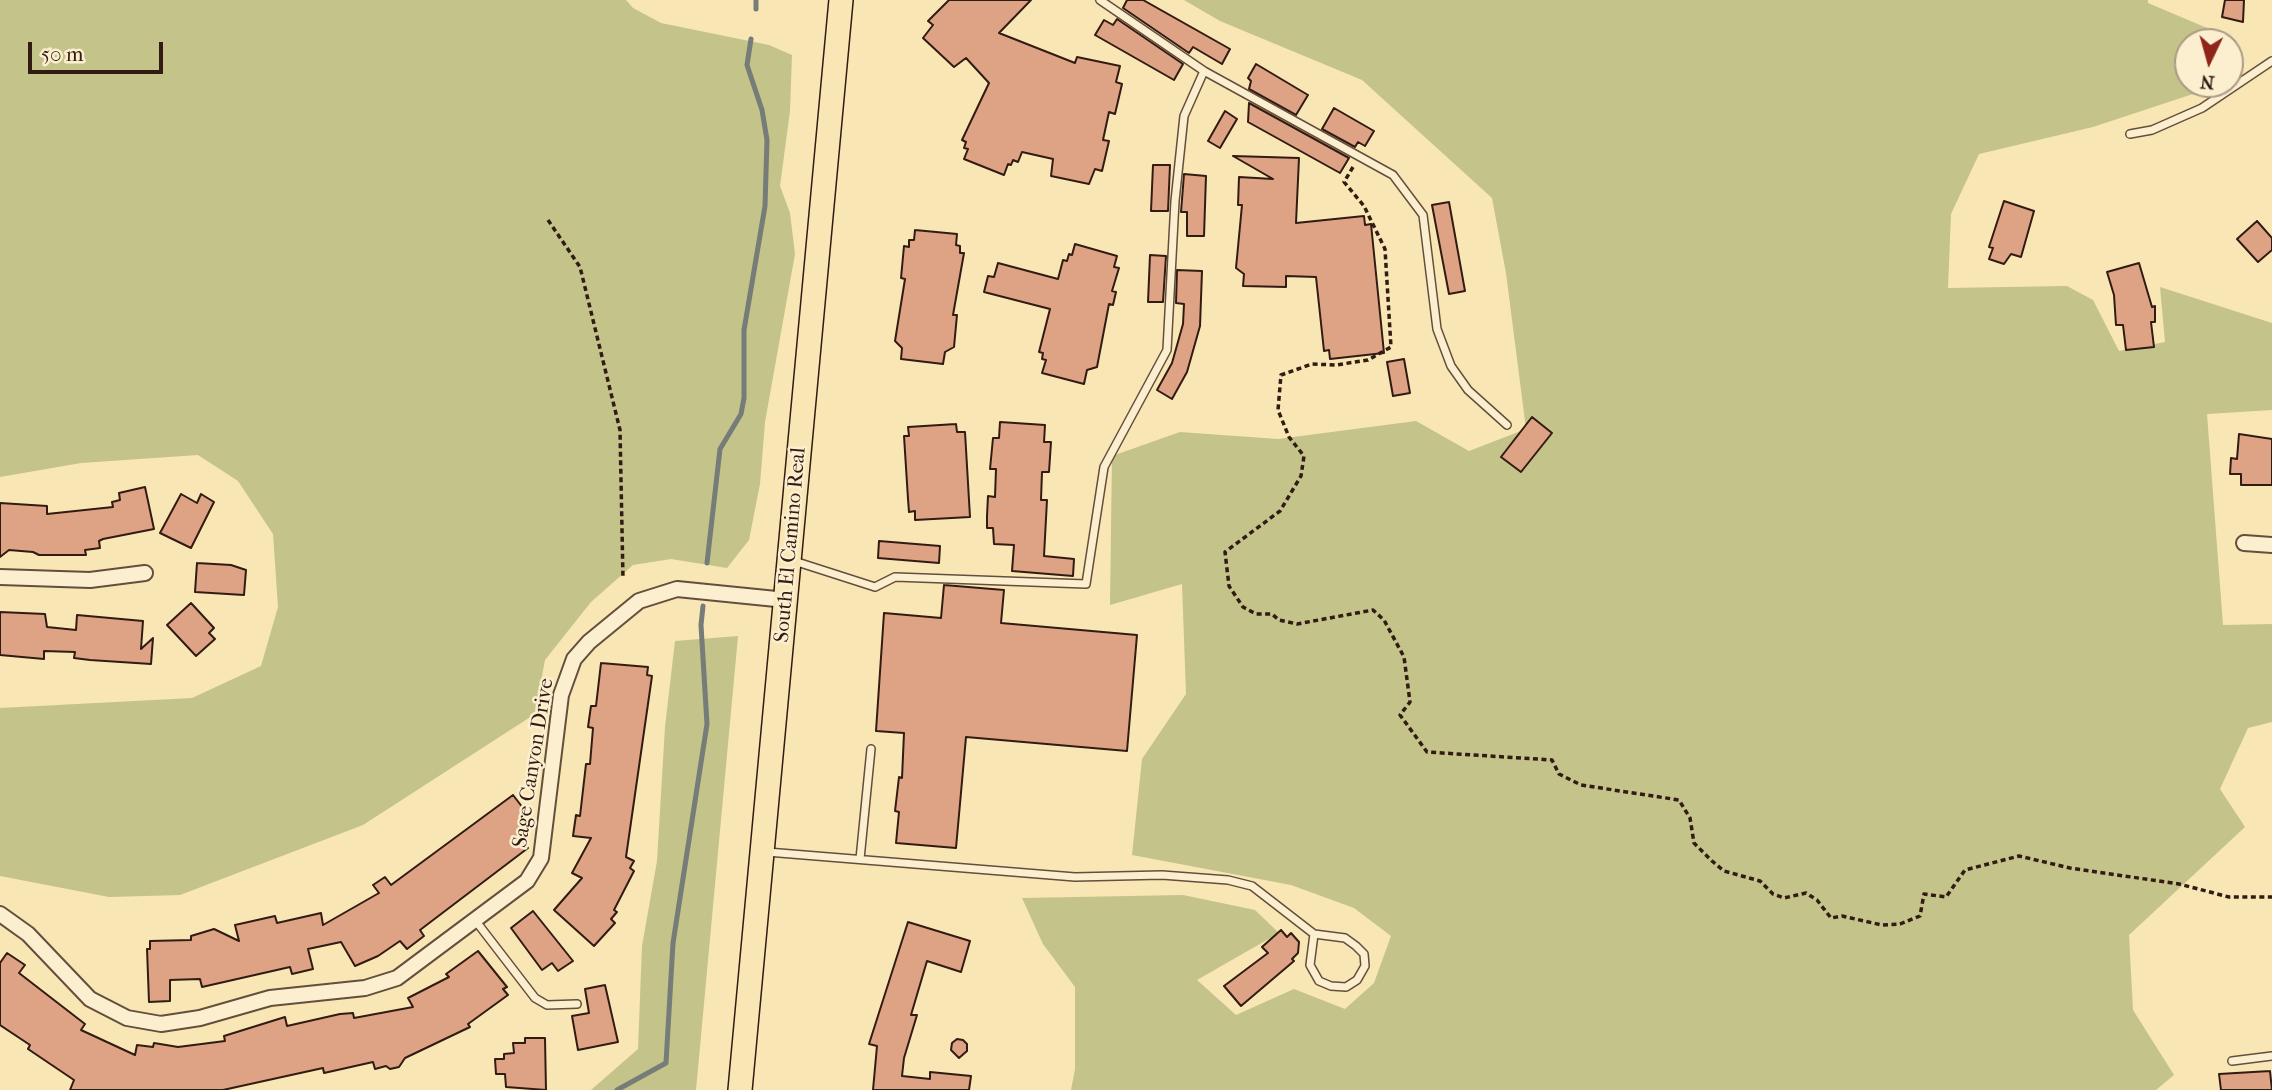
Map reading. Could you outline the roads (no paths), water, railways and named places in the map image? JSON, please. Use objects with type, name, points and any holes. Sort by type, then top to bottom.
[{"type":"main road","name":"South El Camino Real","points":[[740,1090],[841,0]]},
{"type":"street","points":[[2244,542],[2272,545]]},
{"type":"street","points":[[0,577],[90,580],[145,573]]},
{"type":"street","name":"Sage Canyon Drive","points":[[0,914],[28,934],[90,999],[127,1018],[161,1024],[200,1018],[270,998],[365,988],[397,978],[527,881],[541,858],[561,695],[574,659],[589,642],[639,601],[677,589],[786,600]]},
{"type":"lane","points":[[1100,0],[1204,71],[1393,175],[1423,215],[1437,329],[1451,366],[1468,390],[1507,425]]},
{"type":"lane","points":[[2130,134],[2152,130],[2202,108],[2272,61]]},
{"type":"lane","points":[[790,559],[875,587],[895,577],[1086,584],[1104,467],[1167,350],[1175,201],[1184,116],[1204,71]]},
{"type":"lane","points":[[860,859],[871,749]]},
{"type":"lane","points":[[762,852],[1074,877],[1162,875],[1228,880],[1252,886],[1314,934],[1345,937],[1363,954],[1364,966],[1357,980],[1346,987],[1331,986],[1319,981],[1310,965],[1314,934]]},
{"type":"lane","points":[[475,920],[535,998],[547,1005],[577,1004]]},
{"type":"lane","points":[[2232,1061],[2272,1056]]},
{"type":"waterway","points":[[756,0],[756,9]]},
{"type":"waterway","points":[[707,563],[720,449],[741,414],[744,398],[744,330],[765,206],[767,140],[762,110],[747,65],[751,39]]},
{"type":"waterway","points":[[617,1090],[666,1063],[673,943],[707,724],[701,625],[703,606]]}]
